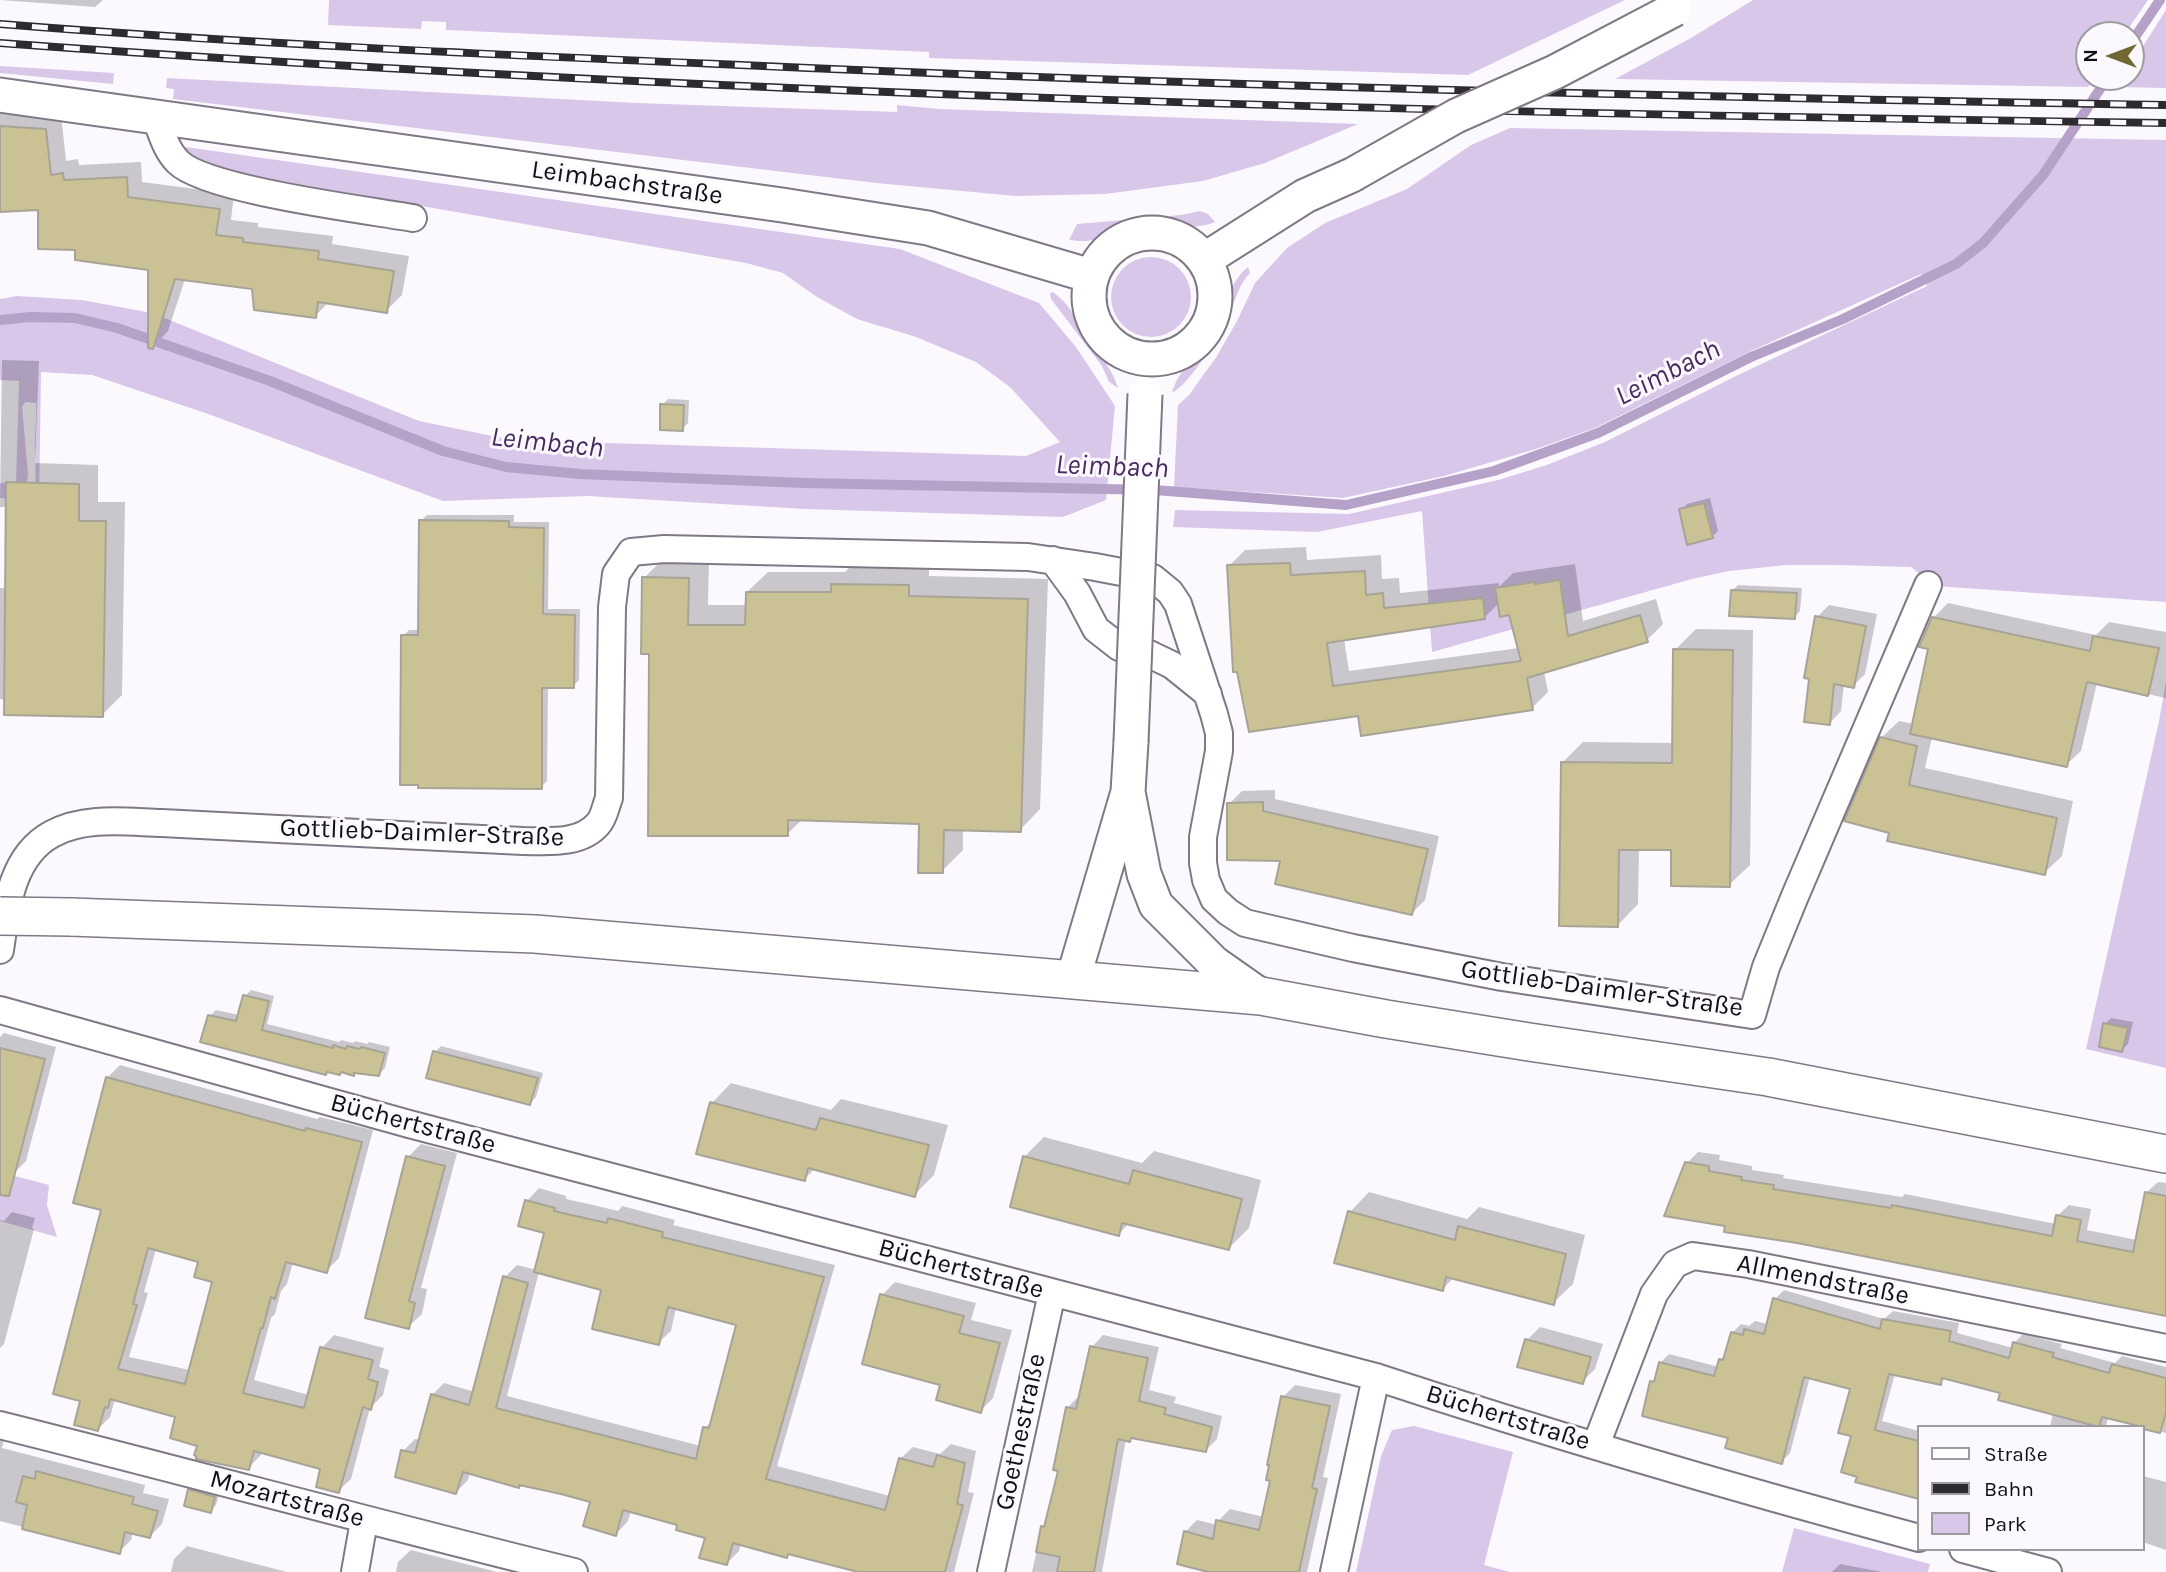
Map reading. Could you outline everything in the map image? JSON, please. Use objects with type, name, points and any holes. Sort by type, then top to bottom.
[{"type":"main road","points":[[0,916],[535,934],[1261,996],[1529,1042],[1769,1077],[2166,1154]]},
{"type":"street","points":[[1204,260],[1305,196],[1352,175],[1456,116],[1555,72],[1683,5]]},
{"type":"street","name":"Leimbachstraße","points":[[0,95],[769,203],[928,228],[1091,276]]},
{"type":"street","points":[[156,118],[168,150],[180,164],[196,173],[236,187],[413,218]]},
{"type":"street","points":[[1155,232],[1177,238],[1197,251],[1204,260],[1213,282],[1214,306],[1199,338],[1180,352],[1157,359],[1134,357],[1114,347],[1099,331],[1090,310],[1089,287],[1096,265],[1111,247],[1131,236],[1155,232]]},
{"type":"street","points":[[1073,979],[1128,792],[1146,359]]},
{"type":"street","name":"Gottlieb-Daimler-Straße","points":[[0,950],[15,878],[21,864],[38,844],[51,834],[80,824],[106,822],[200,825],[523,841],[578,838],[599,824],[609,798],[612,607],[616,574],[631,552],[664,549],[1053,560],[1153,578],[1170,592],[1178,604],[1219,733],[1219,751],[1203,837],[1203,863],[1214,899],[1228,912],[1245,923],[1353,948],[1502,977],[1752,1015],[1766,967],[1795,896],[1928,585]]},
{"type":"street","points":[[1053,560],[1077,593],[1096,629],[1119,647],[1147,653],[1172,665],[1208,694]]},
{"type":"street","points":[[1128,792],[1144,874],[1156,905],[1214,963],[1261,996]]},
{"type":"street","name":"Büchertstraße","points":[[0,1010],[397,1120],[1376,1377],[1487,1414],[1918,1538]]},
{"type":"street","name":"Allmendstraße","points":[[1596,1445],[1654,1294],[1675,1264],[1693,1256],[1748,1264],[2166,1348]]},
{"type":"street","name":"Goethestraße","points":[[991,1572],[1052,1293]]},
{"type":"street","points":[[1334,1572],[1376,1377]]},
{"type":"street","name":"Mozartstraße","points":[[0,1425],[270,1493],[364,1521],[574,1572]]},
{"type":"street","points":[[355,1572],[364,1521]]},
{"type":"street","points":[[1970,1551],[2048,1572]]},
{"type":"green space","points":[[329,0],[1625,0],[1468,75],[929,58],[929,52],[446,30],[446,22],[422,21],[421,29],[328,25]]},
{"type":"green space","points":[[1753,0],[2148,0],[2134,21],[2075,21],[2075,87],[1615,79],[1691,38]]},
{"type":"green space","points":[[2166,10],[2166,88],[2145,88],[2145,43]]},
{"type":"green space","points":[[0,66],[114,73],[113,84],[0,73]]},
{"type":"green space","points":[[167,78],[636,103],[897,112],[897,105],[939,109],[1358,124],[1265,163],[1203,181],[1105,194],[1016,196],[876,183],[173,99],[174,89],[166,88]]},
{"type":"green space","points":[[1510,128],[2166,140],[2166,602],[1935,586],[1911,567],[1786,565],[1729,571],[1692,579],[1432,652],[1422,511],[1317,532],[1173,527],[1175,510],[1349,514],[1498,480],[1544,466],[1605,442],[1738,375],[1927,286],[1921,274],[1749,352],[1595,428],[1536,449],[1444,476],[1343,498],[1174,487],[1178,405],[1189,395],[1217,356],[1255,283],[1287,248],[1325,223],[1407,189],[1471,145]]},
{"type":"green space","points":[[186,147],[900,249],[1039,303],[1076,347],[1115,406],[1106,500],[1063,517],[805,509],[588,496],[443,501],[211,415],[92,375],[41,372],[39,507],[5,507],[25,500],[31,494],[35,481],[36,403],[26,402],[22,406],[27,484],[8,499],[0,498],[0,483],[16,482],[19,381],[0,380],[0,299],[17,296],[82,300],[152,313],[419,421],[512,440],[1026,456],[1060,442],[1010,387],[976,362],[916,337],[857,319],[817,297],[783,273],[746,263],[234,173],[200,162],[185,151]]},
{"type":"green space","points":[[1200,211],[1208,214],[1215,222],[1196,226],[1138,223],[1094,240],[1069,240],[1077,224]]},
{"type":"green space","points":[[1151,257],[1166,260],[1179,269],[1188,282],[1191,297],[1188,312],[1179,325],[1166,334],[1151,337],[1136,334],[1123,325],[1114,312],[1111,297],[1114,282],[1123,269],[1136,260]]},
{"type":"green space","points":[[1248,267],[1250,273],[1240,287],[1213,344],[1188,379],[1172,393],[1185,368],[1214,336],[1235,282]]},
{"type":"green space","points":[[1053,292],[1070,309],[1109,368],[1118,388],[1109,382],[1102,366],[1051,299],[1050,293]]},
{"type":"green space","points":[[2166,681],[2166,1068],[2086,1049]]},
{"type":"green space","points":[[0,1172],[49,1185],[47,1205],[57,1237],[0,1221]]},
{"type":"green space","points":[[1414,1426],[1513,1452],[1484,1565],[1510,1572],[1356,1572],[1381,1456],[1392,1430]]},
{"type":"green space","points":[[1794,1528],[1930,1564],[1928,1572],[1782,1572]]},
{"type":"building","points":[[0,126],[46,129],[51,175],[63,173],[64,180],[127,177],[128,197],[220,209],[216,235],[243,238],[243,242],[319,251],[318,259],[394,271],[387,313],[318,302],[316,318],[254,310],[252,289],[175,279],[153,349],[148,348],[148,270],[75,260],[75,250],[38,249],[38,210],[0,212]]},
{"type":"building","points":[[660,404],[684,405],[683,431],[660,430]]},
{"type":"building","points":[[6,482],[79,484],[79,521],[106,521],[103,717],[4,715]]},
{"type":"building","points":[[1704,503],[1713,538],[1687,545],[1679,509]]},
{"type":"building","points":[[419,520],[509,521],[509,527],[544,528],[543,614],[575,615],[574,688],[542,688],[542,789],[418,788],[418,785],[400,785],[401,635],[418,635]]},
{"type":"building","points":[[1290,563],[1291,575],[1365,571],[1366,595],[1383,593],[1384,608],[1483,598],[1485,619],[1327,643],[1333,686],[1521,661],[1509,615],[1500,617],[1495,588],[1535,582],[1560,580],[1568,636],[1640,615],[1648,642],[1527,678],[1533,710],[1361,736],[1358,716],[1249,732],[1237,672],[1233,672],[1227,565]]},
{"type":"building","points":[[642,577],[689,578],[688,625],[745,625],[746,592],[831,592],[831,584],[909,585],[909,596],[1028,599],[1021,832],[944,830],[943,873],[918,873],[919,824],[788,820],[788,836],[648,836],[649,654],[641,654]]},
{"type":"building","points":[[1731,590],[1797,593],[1795,619],[1729,616]]},
{"type":"building","points":[[1815,616],[1866,626],[1854,688],[1834,684],[1830,725],[1804,722],[1809,679],[1804,678]]},
{"type":"building","points":[[1932,617],[2090,651],[2093,636],[2159,648],[2148,696],[2087,682],[2067,767],[1910,734],[1928,649],[1919,647]]},
{"type":"building","points":[[1673,649],[1733,650],[1730,887],[1671,886],[1671,850],[1619,850],[1618,927],[1559,926],[1561,762],[1672,763]]},
{"type":"building","points":[[1880,737],[1917,746],[1909,785],[2057,818],[2045,875],[1887,841],[1889,833],[1844,821]]},
{"type":"building","points":[[1263,802],[1263,811],[1428,849],[1412,915],[1275,884],[1280,861],[1227,860],[1227,803]]},
{"type":"building","points":[[243,995],[269,1001],[262,1030],[333,1048],[333,1045],[346,1049],[347,1046],[361,1047],[385,1053],[379,1076],[354,1073],[354,1076],[341,1072],[340,1075],[327,1072],[326,1075],[200,1042],[208,1015],[236,1021]]},
{"type":"building","points":[[2103,1023],[2128,1028],[2122,1052],[2099,1047]]},
{"type":"building","points":[[0,1048],[45,1059],[9,1196],[0,1195]]},
{"type":"building","points":[[433,1051],[538,1078],[530,1105],[426,1078]]},
{"type":"building","points":[[106,1077],[305,1131],[306,1128],[362,1142],[327,1273],[286,1262],[275,1299],[271,1297],[243,1393],[304,1408],[320,1347],[373,1360],[368,1379],[378,1382],[371,1410],[363,1407],[339,1493],[316,1487],[320,1469],[254,1451],[249,1470],[196,1459],[194,1455],[197,1446],[170,1438],[175,1417],[110,1399],[98,1431],[74,1425],[80,1401],[53,1394],[101,1210],[73,1203]],"holes":[[[148,1248],[198,1262],[194,1277],[212,1282],[185,1384],[118,1369],[137,1305],[133,1304]]]},
{"type":"building","points":[[710,1102],[816,1130],[820,1118],[929,1145],[915,1197],[808,1168],[805,1181],[696,1154]]},
{"type":"building","points":[[406,1156],[445,1166],[409,1301],[415,1303],[409,1329],[365,1318]]},
{"type":"building","points":[[1023,1156],[1129,1184],[1133,1170],[1242,1199],[1229,1250],[1122,1223],[1119,1236],[1010,1207]]},
{"type":"building","points":[[1685,1162],[1709,1166],[1709,1171],[1742,1177],[1741,1180],[1774,1185],[1773,1189],[1891,1208],[1892,1205],[2052,1236],[2056,1215],[2081,1220],[2077,1241],[2133,1252],[2145,1192],[2166,1196],[2166,1316],[1797,1243],[1724,1232],[1725,1226],[1664,1216]]},
{"type":"building","points":[[525,1200],[555,1208],[554,1211],[607,1223],[608,1218],[663,1232],[662,1237],[824,1277],[766,1479],[885,1510],[899,1458],[933,1467],[937,1455],[965,1463],[957,1504],[963,1505],[945,1572],[858,1572],[788,1554],[787,1558],[733,1543],[727,1565],[699,1558],[705,1538],[676,1530],[677,1525],[623,1510],[616,1536],[583,1526],[590,1502],[561,1494],[519,1485],[519,1488],[463,1472],[456,1494],[395,1477],[401,1450],[415,1453],[431,1394],[469,1405],[503,1276],[528,1283],[496,1408],[696,1459],[703,1427],[709,1428],[736,1325],[668,1307],[659,1345],[592,1329],[601,1290],[534,1272],[544,1233],[518,1226]]},
{"type":"building","points":[[1348,1211],[1455,1240],[1458,1226],[1566,1254],[1554,1305],[1446,1277],[1443,1291],[1334,1263]]},
{"type":"building","points":[[880,1294],[964,1316],[959,1333],[1000,1343],[981,1413],[936,1400],[940,1385],[862,1364]]},
{"type":"building","points":[[1773,1298],[1880,1329],[1882,1319],[1951,1331],[1949,1341],[2009,1358],[2013,1342],[2054,1353],[2052,1357],[2109,1373],[2112,1364],[2166,1378],[2166,1413],[2160,1433],[2145,1429],[2145,1425],[2102,1417],[2100,1425],[2092,1425],[1998,1400],[2000,1393],[1942,1378],[1941,1385],[1889,1374],[1875,1430],[1918,1441],[1918,1499],[1855,1482],[1857,1477],[1841,1472],[1851,1436],[1838,1433],[1850,1389],[1804,1377],[1782,1464],[1725,1448],[1728,1438],[1642,1416],[1650,1381],[1654,1382],[1659,1362],[1714,1376],[1719,1359],[1723,1360],[1731,1332],[1743,1335],[1744,1329],[1764,1334]]},
{"type":"building","points":[[1525,1339],[1591,1357],[1583,1384],[1517,1367]]},
{"type":"building","points":[[1090,1346],[1148,1358],[1139,1401],[1166,1408],[1164,1414],[1212,1427],[1206,1452],[1131,1438],[1130,1442],[1118,1439],[1094,1572],[1057,1572],[1060,1557],[1036,1552],[1058,1471],[1053,1470],[1066,1407],[1076,1409]]},
{"type":"building","points":[[1281,1396],[1330,1406],[1312,1488],[1317,1489],[1299,1572],[1208,1572],[1177,1564],[1184,1531],[1213,1539],[1216,1520],[1259,1530],[1270,1481],[1266,1480],[1267,1465]]},
{"type":"building","points":[[36,1471],[134,1497],[132,1504],[158,1511],[150,1538],[125,1532],[120,1554],[22,1529],[27,1505],[16,1502],[23,1476],[35,1479]]},
{"type":"building","points":[[188,1489],[215,1497],[211,1513],[184,1506]]},
{"type":"waterway","name":"Leimbach","points":[[2145,22],[2160,0]]},
{"type":"waterway","name":"Leimbach","points":[[0,320],[30,317],[75,318],[117,328],[270,381],[443,451],[506,467],[580,474],[804,483],[1155,490],[1346,505],[1494,471],[1598,433],[1751,357],[1843,319],[1956,264],[1983,243],[2043,175],[2099,91]]},
{"type":"railway","points":[[0,24],[448,52],[1080,79],[2166,105]]},
{"type":"railway","points":[[0,43],[270,61],[812,89],[1624,114],[2166,123]]}]
